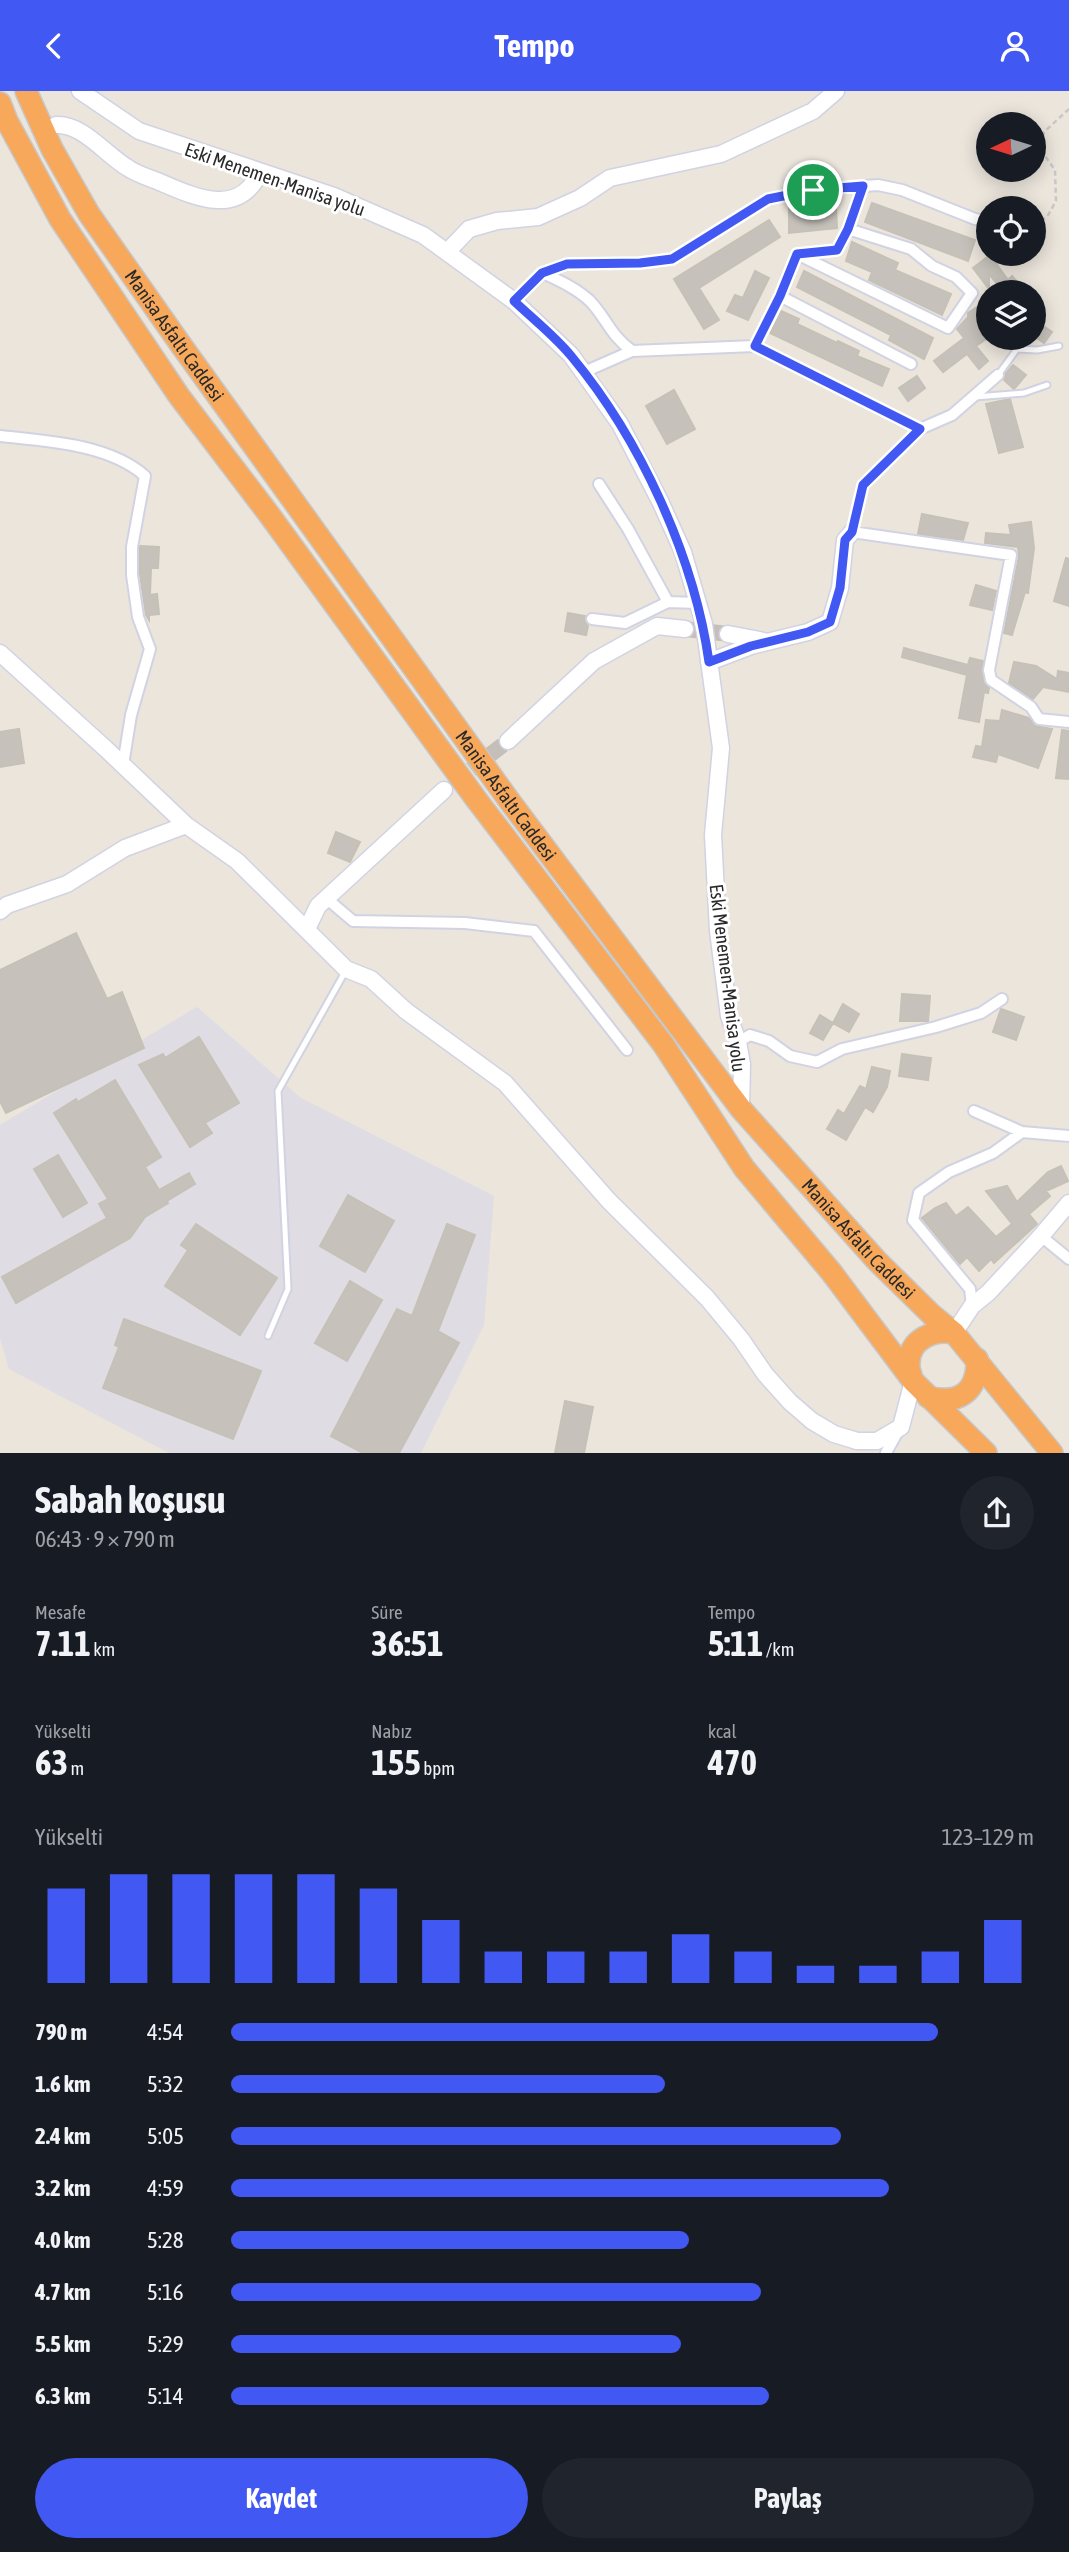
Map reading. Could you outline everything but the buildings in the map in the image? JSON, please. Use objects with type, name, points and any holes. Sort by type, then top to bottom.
[{"type":"highway","name":"Manisa Asfaltı Caddesi","points":[[26,91],[52,149],[89,214],[173,335],[508,799],[741,1108],[877,1261],[954,1333],[1052,1453]]},
{"type":"highway","name":"Manisa Asfaltı Caddesi","points":[[0,103],[60,219],[179,396],[268,513],[476,799],[663,1044],[744,1168],[832,1273],[913,1381],[986,1453]]},
{"type":"highway","points":[[913,1381],[908,1364],[916,1344],[935,1332],[954,1333]]},
{"type":"highway","points":[[928,1398],[943,1401],[955,1399],[965,1393],[973,1384],[977,1373],[977,1359]]},
{"type":"street","name":"Eski Menemen-Manisa yolu","points":[[80,91],[139,131],[334,196],[423,235],[514,301],[571,355],[620,424],[683,552],[704,624],[721,748],[713,835],[718,931],[729,1016],[742,1064],[741,1108]]},
{"type":"street","points":[[447,251],[468,229],[497,221],[538,218],[580,198],[610,178],[721,154],[813,111],[836,91]]},
{"type":"street","points":[[56,125],[66,124],[130,170],[213,201],[234,198],[254,185],[260,172]]},
{"type":"street","points":[[514,301],[542,273],[567,264],[640,263],[672,259],[768,199],[813,190],[878,185],[902,190],[976,219]]},
{"type":"street","points":[[797,254],[837,250],[848,229],[863,186]]},
{"type":"street","points":[[797,254],[948,328],[972,293],[956,277],[932,266],[911,249],[848,229]]},
{"type":"street","points":[[755,346],[797,254]]},
{"type":"street","points":[[542,273],[571,286],[591,303],[617,340],[632,351]]},
{"type":"street","points":[[780,296],[911,364]]},
{"type":"street","points":[[584,372],[632,351],[755,346],[920,429]]},
{"type":"street","points":[[709,662],[751,646],[808,632],[830,622],[840,588],[845,540],[852,532],[863,485],[920,429],[952,415],[998,375]]},
{"type":"street","points":[[0,436],[82,447],[132,465],[145,476],[132,547],[132,575],[138,617],[150,649],[131,715],[123,765]]},
{"type":"street","points":[[599,484],[628,529],[668,602]]},
{"type":"street","points":[[852,532],[1011,555],[989,670],[991,680],[1031,707],[1039,719],[1069,722]]},
{"type":"street","points":[[593,619],[625,623],[668,602],[698,603]]},
{"type":"street","points":[[508,741],[594,661],[657,627],[685,629]]},
{"type":"street","points":[[728,634],[769,641]]},
{"type":"street","points":[[0,653],[186,825],[237,862],[346,969],[370,979],[406,1011],[505,1083],[609,1201],[707,1298],[741,1339],[765,1374],[804,1415],[834,1434],[857,1440],[877,1441],[901,1427]]},
{"type":"street","points":[[307,929],[318,906],[444,790]]},
{"type":"street","points":[[0,911],[7,905],[67,884],[125,848],[186,825]]},
{"type":"street","points":[[326,898],[353,921],[465,923],[534,931],[627,1050]]},
{"type":"street","points":[[738,1042],[750,1035],[769,1041],[790,1056],[817,1062],[842,1049],[936,1027],[981,1013],[1002,999]]},
{"type":"street","points":[[974,1111],[1022,1132],[1069,1136]]},
{"type":"street","points":[[972,1306],[970,1289],[913,1220],[919,1193],[949,1172],[993,1153],[1022,1132]]},
{"type":"street","points":[[954,1333],[972,1306],[1041,1236],[1069,1202]]},
{"type":"street","points":[[1041,1236],[1069,1259]]},
{"type":"street","points":[[886,1453],[901,1427],[913,1381]]},
{"type":"lane","points":[[998,375],[1017,349],[1037,350],[1059,346]]},
{"type":"lane","points":[[972,397],[1024,393],[1047,385]]},
{"type":"lane","points":[[268,1336],[288,1289],[278,1091],[346,969]]},
{"type":"path","points":[[1046,219],[1056,201],[1055,170],[1045,156],[1041,142],[1044,132],[1069,109]]},
{"type":"shaded area","points":[[197,1007],[301,1098],[494,1196],[484,1325],[421,1453],[169,1453],[9,1369],[0,1338],[0,1125]]},
{"type":"tunnel","points":[[685,629],[728,634]]},
{"type":"tunnel","points":[[452,784],[508,741]]},
{"type":"route","points":[[863,186],[848,229],[837,250],[797,254],[755,346],[920,429],[863,485],[852,532],[845,540],[840,588],[830,622],[808,632],[751,646],[709,662],[704,624],[683,552],[620,424],[571,355],[514,301],[542,273],[567,264],[640,263],[672,259],[768,199],[813,190],[863,186]]}]
